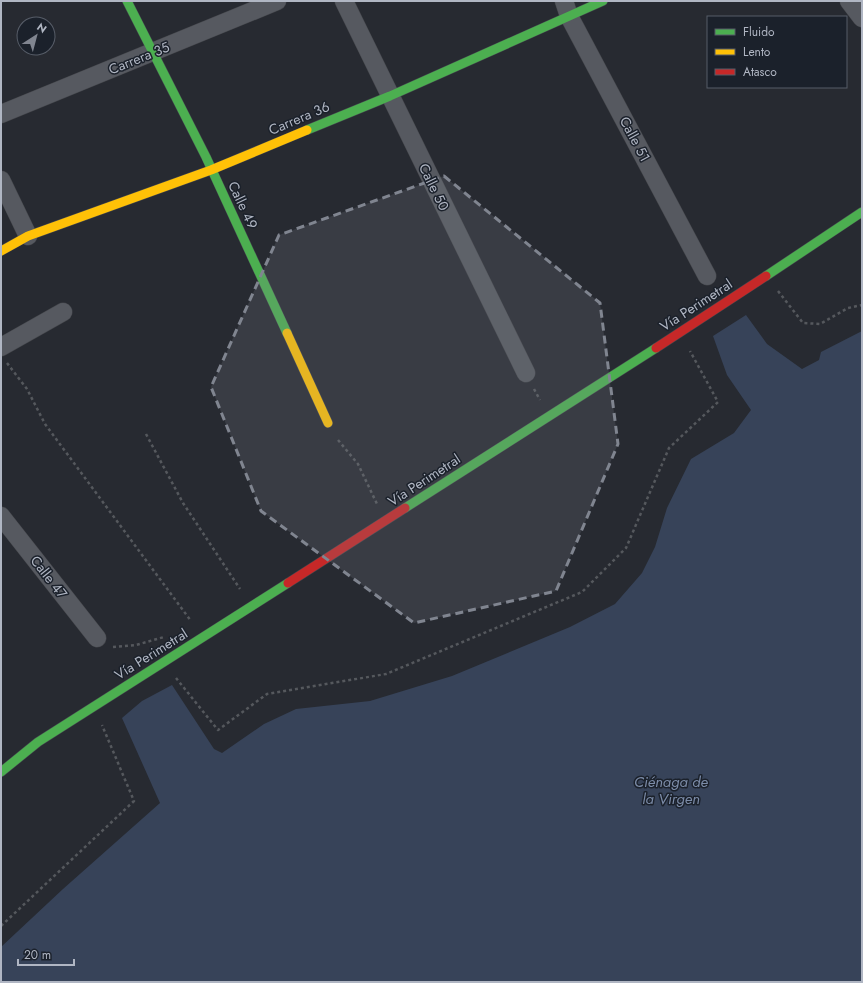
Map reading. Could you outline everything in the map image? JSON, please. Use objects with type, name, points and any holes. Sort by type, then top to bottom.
[{"type":"street","name":"Calle 49","points":[[126,1],[154,52],[211,170],[328,422]]},
{"type":"street","name":"Carrera 35","points":[[1,114],[277,1]]},
{"type":"street","name":"Calle 50","points":[[344,1],[526,374]]},
{"type":"street","name":"Carrera 36","points":[[1,251],[28,236],[211,170],[390,96],[567,8],[603,1]]},
{"type":"street","points":[[849,1],[862,18]]},
{"type":"street","name":"Calle 51","points":[[567,8],[707,276]]},
{"type":"street","points":[[1,180],[28,236]]},
{"type":"street","name":"Vía Perimetral","points":[[1,772],[38,742],[680,333],[862,212]]},
{"type":"street","points":[[3,354],[63,312]]},
{"type":"street","name":"Calle 47","points":[[1,516],[97,638]]},
{"type":"path","points":[[776,288],[803,323],[820,324],[848,308],[862,305]]},
{"type":"path","points":[[174,675],[218,730],[267,694],[386,674],[582,592],[626,548],[669,448],[718,402],[687,346]]},
{"type":"path","points":[[3,354],[27,389],[45,424],[196,628]]},
{"type":"path","points":[[526,374],[548,416]]},
{"type":"path","points":[[328,422],[338,441],[358,464],[380,510]]},
{"type":"path","points":[[146,434],[183,503],[240,590]]},
{"type":"path","points":[[97,638],[108,646],[120,648],[169,636]]},
{"type":"path","points":[[1,926],[134,801],[101,722]]},
{"type":"highlighted area","points":[[444,176],[600,303],[618,444],[556,591],[414,623],[261,511],[211,387],[279,235]]},
{"type":"water","name":"Ciénaga de la Virgen","points":[[746,315],[767,344],[802,369],[819,360],[821,352],[862,331],[862,982],[1,982],[1,947],[63,889],[160,803],[122,718],[142,701],[172,685],[214,749],[222,753],[264,724],[296,709],[370,701],[452,676],[570,627],[615,604],[642,573],[655,547],[667,508],[691,459],[734,433],[751,410],[727,375],[713,336]]},
{"type":"traffic: fast","points":[[127,1],[206,157],[287,333]]},
{"type":"traffic: fast","points":[[307,130],[390,96],[603,1]]},
{"type":"traffic: fast","points":[[766,276],[862,212]]},
{"type":"traffic: fast","points":[[405,508],[656,348]]},
{"type":"traffic: fast","points":[[1,772],[38,742],[288,583]]},
{"type":"traffic: slow","points":[[1,251],[28,236],[211,170],[307,130]]},
{"type":"traffic: slow","points":[[287,333],[328,423]]},
{"type":"traffic: jam","points":[[656,348],[766,276]]},
{"type":"traffic: jam","points":[[288,583],[405,508]]}]
